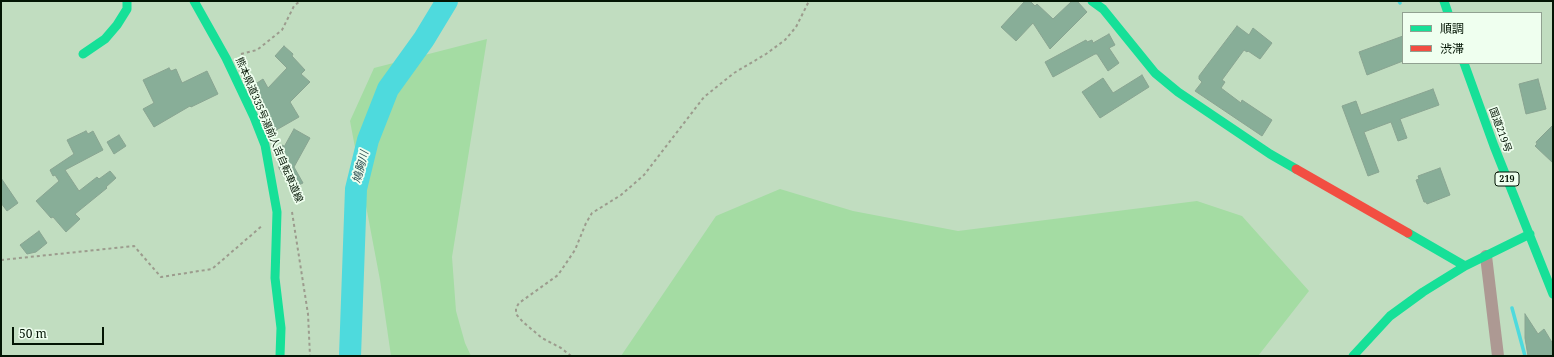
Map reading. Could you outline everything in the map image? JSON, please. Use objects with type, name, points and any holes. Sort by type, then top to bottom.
[{"type":"main road","points":[[83,54],[105,40],[127,9],[128,1]]},
{"type":"main road","points":[[194,1],[226,58]]},
{"type":"main road","points":[[1092,1],[1103,9],[1154,73],[1178,92],[1270,154],[1465,266]]},
{"type":"main road","points":[[1444,1],[1448,12]]},
{"type":"main road","name":"熊本県道335号湯前人吉自転車道線","points":[[226,58],[254,117],[265,145],[277,212],[275,278],[281,328],[280,356]]},
{"type":"main road","name":"国道219号","points":[[1464,64],[1494,146],[1553,294]]},
{"type":"main road","points":[[1353,356],[1390,316],[1423,292],[1465,266],[1530,234]]},
{"type":"street","points":[[1486,256],[1498,356]]},
{"type":"path","name":"熊本県道335号湯前人吉自転車道線","points":[[226,58],[257,50],[282,30],[294,6],[300,1]]},
{"type":"path","points":[[571,356],[561,348],[542,338],[523,322],[516,314],[516,308],[519,303],[558,275],[575,250],[586,223],[592,213],[622,195],[644,175],[704,97],[734,73],[766,54],[785,40],[796,27],[810,1]]},
{"type":"path","name":"熊本県道335号湯前人吉自転車道線","points":[[290,208],[293,215],[308,314],[310,356]]},
{"type":"path","points":[[1,260],[134,246],[161,277],[212,269],[277,212]]},
{"type":"green space","points":[[487,39],[452,257],[456,311],[465,343],[471,356],[391,356],[380,280],[350,121],[374,68]]},
{"type":"green space","points":[[780,189],[853,211],[958,231],[1197,201],[1242,216],[1309,291],[1258,356],[621,356],[716,216]]},
{"type":"building","points":[[1025,1],[1030,1],[1035,6],[1037,4],[1053,19],[1072,1],[1077,1],[1087,12],[1050,49],[1033,23],[1016,41],[1001,27]]},
{"type":"building","points":[[1237,26],[1249,35],[1253,28],[1272,43],[1260,59],[1244,50],[1222,80],[1225,82],[1221,88],[1241,103],[1242,100],[1272,120],[1262,136],[1195,91],[1202,82],[1199,79],[1199,76]]},
{"type":"building","points":[[1109,34],[1115,45],[1109,48],[1119,63],[1108,71],[1097,54],[1095,54],[1053,77],[1045,62],[1086,40],[1087,42],[1092,40],[1093,43]]},
{"type":"building","points":[[1402,36],[1402,61],[1367,75],[1359,52]]},
{"type":"building","points":[[284,46],[293,54],[292,56],[305,70],[301,74],[310,82],[290,102],[299,117],[271,133],[251,87],[263,79],[268,88],[287,68],[275,56]]},
{"type":"building","points":[[169,68],[171,71],[176,69],[182,83],[207,71],[218,94],[191,107],[190,106],[154,127],[143,109],[154,103],[143,80]]},
{"type":"building","points":[[1142,75],[1149,87],[1100,118],[1082,92],[1103,78],[1113,93]]},
{"type":"building","points":[[1538,79],[1546,109],[1526,114],[1519,84]]},
{"type":"building","points":[[1433,89],[1439,105],[1400,119],[1407,138],[1398,141],[1391,122],[1364,132],[1379,172],[1368,176],[1342,106],[1356,101],[1361,115]]},
{"type":"building","points":[[1553,125],[1553,163],[1535,146],[1537,144],[1536,142]]},
{"type":"building","points":[[294,129],[310,138],[294,167],[303,183],[294,187],[287,173],[283,175],[279,168],[279,157],[276,149],[283,145],[284,147]]},
{"type":"building","points":[[86,131],[88,134],[93,131],[103,150],[65,170],[79,191],[97,177],[99,179],[110,171],[116,178],[106,187],[107,188],[75,214],[80,219],[66,232],[36,201],[59,181],[55,175],[53,176],[50,170],[74,154],[67,140]]},
{"type":"building","points":[[119,135],[126,146],[114,154],[107,142]]},
{"type":"building","points":[[1440,168],[1450,195],[1427,204],[1424,202],[1416,180],[1419,179],[1418,176]]},
{"type":"building","points":[[1,178],[18,203],[7,211],[1,203]]},
{"type":"building","points":[[39,231],[47,243],[36,252],[27,254],[20,245]]},
{"type":"building","points":[[1525,314],[1538,334],[1544,329],[1553,344],[1553,356],[1528,356],[1525,338]]},
{"type":"waterway","name":"鳩胸川","points":[[350,356],[356,189],[368,140],[388,89],[424,39],[447,1]]},
{"type":"waterway","points":[[1512,308],[1525,356]]},
{"type":"traffic: fast","points":[[83,54],[105,39],[117,25],[127,9],[127,1]]},
{"type":"traffic: fast","points":[[194,1],[226,58],[254,117],[265,145],[277,212],[275,278],[281,328],[280,356]]},
{"type":"traffic: fast","points":[[1092,1],[1103,9],[1155,73],[1178,92],[1270,154],[1296,169]]},
{"type":"traffic: fast","points":[[1444,1],[1448,12]]},
{"type":"traffic: fast","points":[[1464,64],[1494,146],[1553,294]]},
{"type":"traffic: fast","points":[[1408,233],[1465,266]]},
{"type":"traffic: fast","points":[[1353,356],[1390,316],[1423,292],[1465,266],[1530,234]]},
{"type":"traffic: jam","points":[[1296,169],[1408,233]]}]
